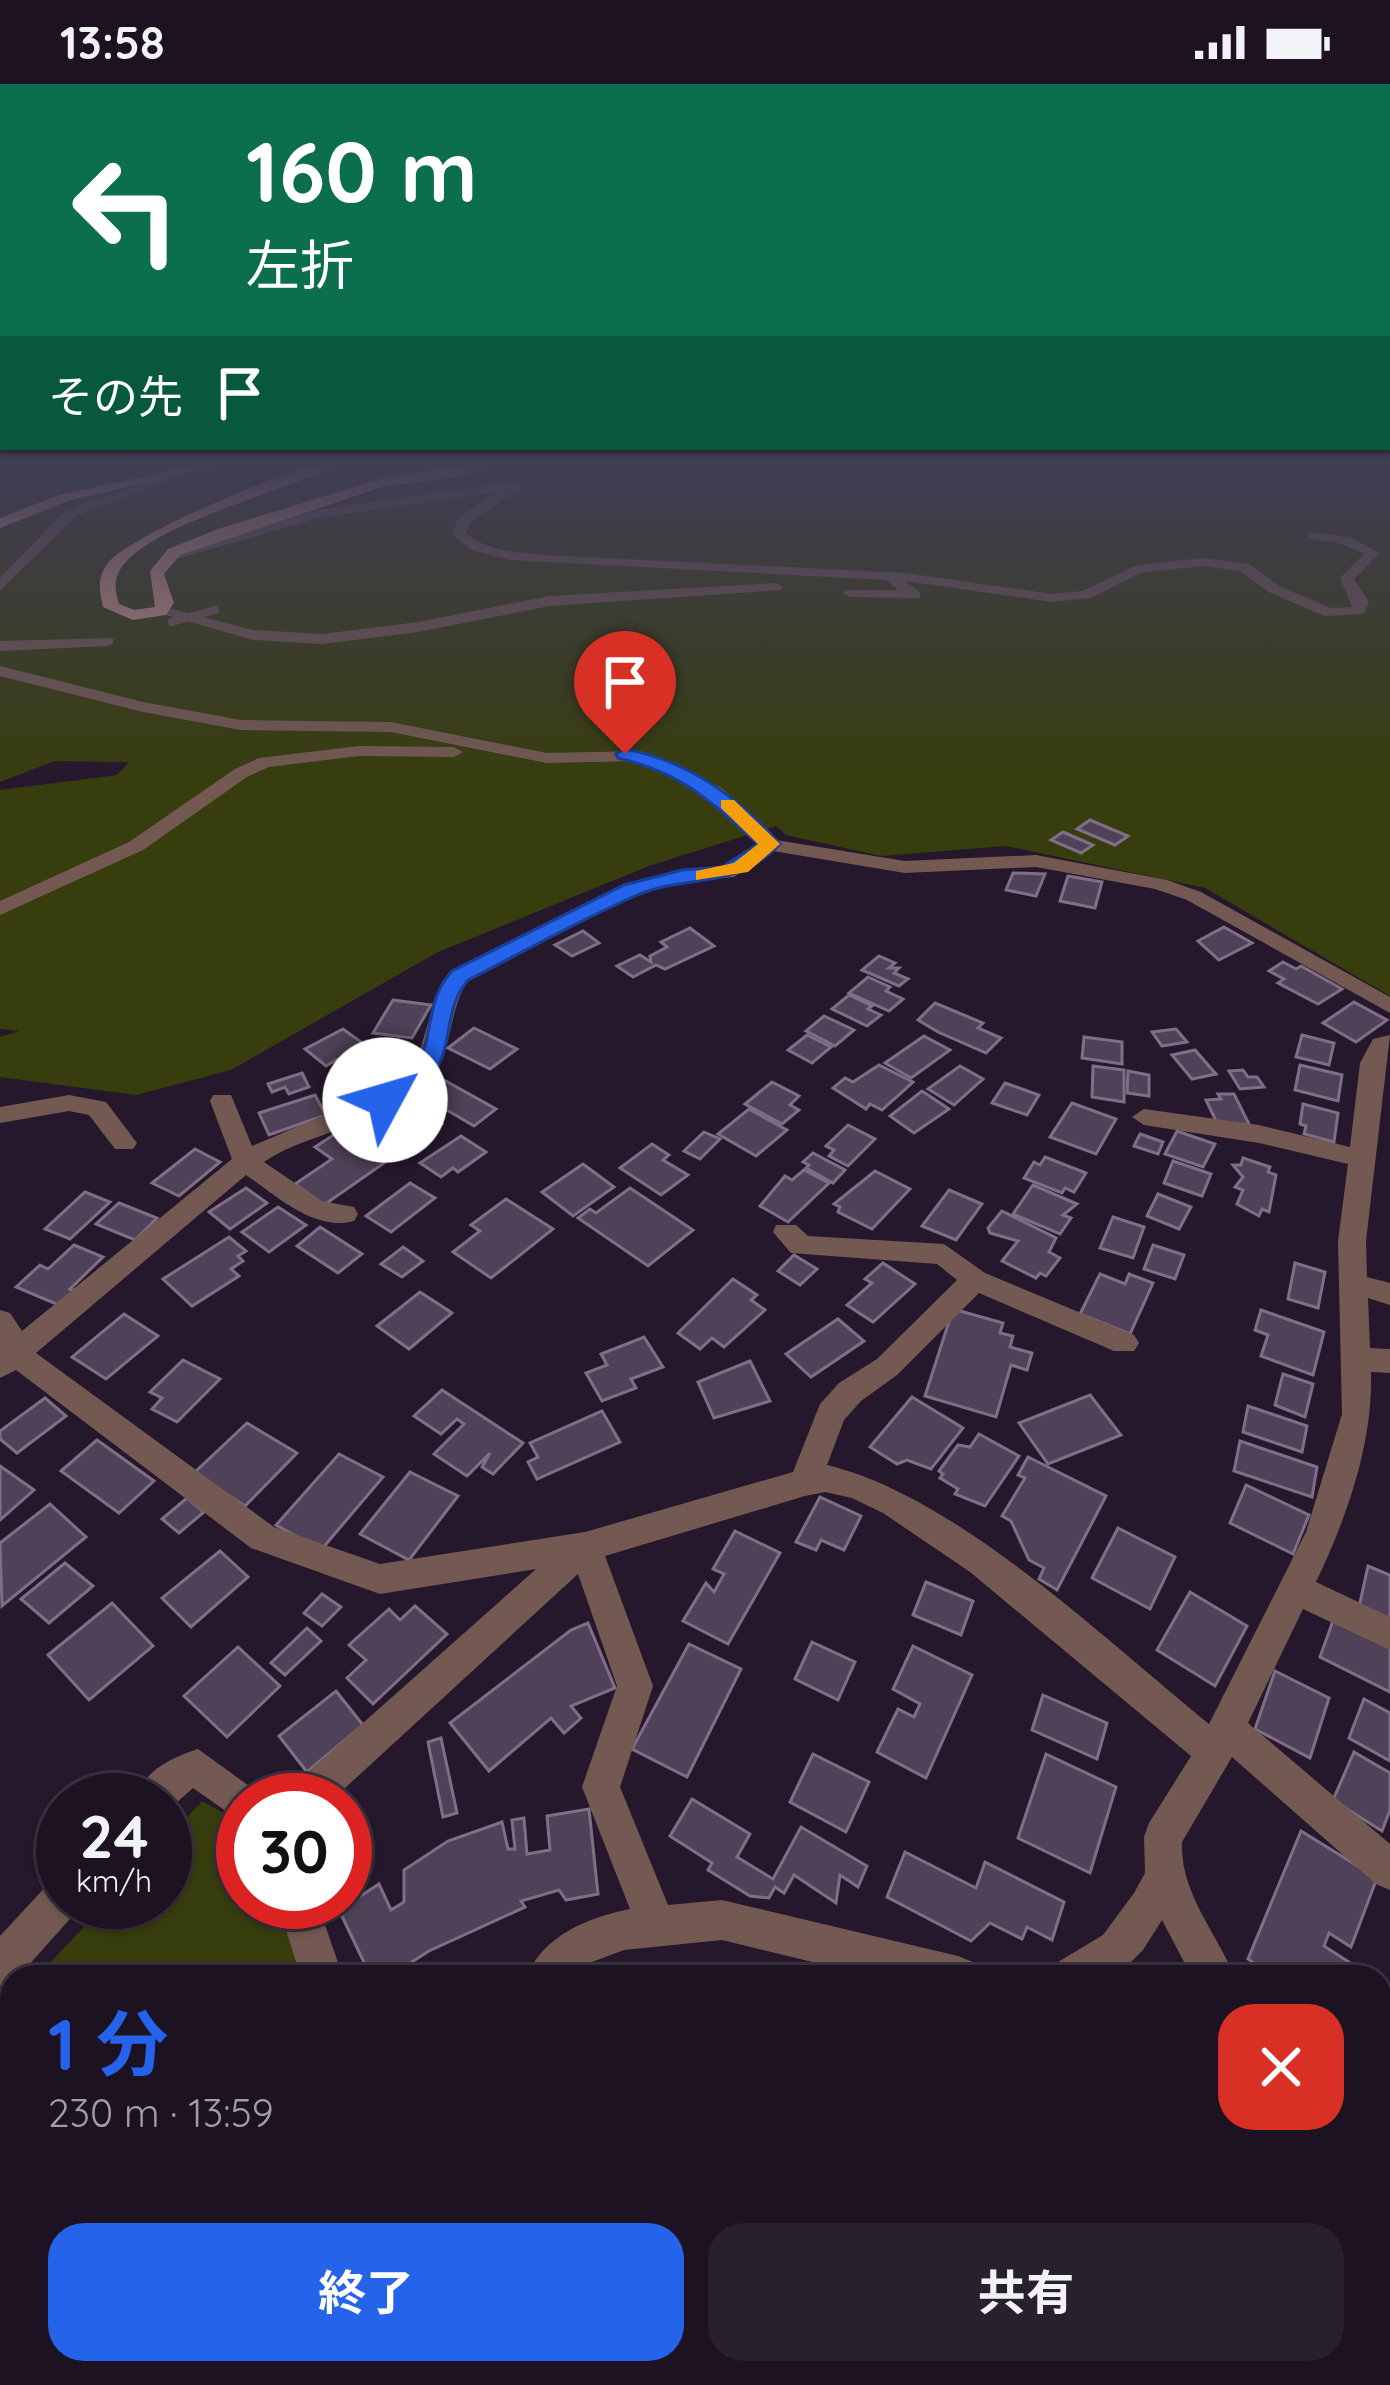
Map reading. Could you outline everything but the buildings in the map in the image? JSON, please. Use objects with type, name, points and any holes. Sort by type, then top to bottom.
[{"type":"main road","points":[[113,566],[103,588],[111,607],[134,615],[172,617],[157,574],[162,566]]},
{"type":"street","points":[[667,566],[890,578],[1052,598],[1087,595],[1137,569],[1162,566]]},
{"type":"street","points":[[1239,566],[1274,589],[1329,613],[1359,610],[1361,602],[1347,578],[1359,566]]},
{"type":"street","points":[[172,617],[254,635],[322,639],[418,627],[549,601],[750,586],[915,595],[890,578]]},
{"type":"street","points":[[0,646],[107,640]]},
{"type":"street","points":[[0,671],[200,719],[241,725],[391,728],[547,758]]},
{"type":"street","points":[[0,909],[136,846],[241,773],[265,762],[311,754],[413,750],[547,758],[625,754],[659,761],[715,792],[770,844],[905,867],[1036,861],[1160,884],[1215,907],[1390,1006]]},
{"type":"street","points":[[10,1359],[246,1162],[274,1143],[385,1100],[415,1082],[431,1061],[447,991],[460,976],[631,890],[682,876],[727,873],[770,844]]},
{"type":"street","points":[[1208,1965],[1166,1876],[1160,1852],[1163,1837],[1220,1740],[1322,1534],[1357,1414],[1352,1241],[1372,1063],[1382,1044],[1390,1042]]},
{"type":"street","points":[[221,1101],[246,1162],[314,1209],[345,1214]]},
{"type":"street","points":[[0,1114],[69,1102],[97,1108],[124,1143]]},
{"type":"street","points":[[1144,1118],[1259,1134],[1363,1159]]},
{"type":"street","points":[[786,1232],[801,1246],[944,1254],[974,1280],[1124,1343]]},
{"type":"street","points":[[805,1482],[831,1413],[850,1392],[887,1367],[974,1280]]},
{"type":"street","points":[[1354,1299],[1390,1294]]},
{"type":"street","points":[[0,1321],[10,1359]]},
{"type":"street","points":[[1357,1358],[1390,1361]]},
{"type":"street","points":[[10,1359],[27,1363],[263,1538],[380,1579],[585,1547],[825,1478],[858,1486],[894,1503],[982,1561],[1390,1870]]},
{"type":"street","points":[[334,1773],[585,1547]]},
{"type":"street","points":[[585,1547],[635,1686],[601,1787],[657,1928]]},
{"type":"street","points":[[1294,1588],[1390,1634]]},
{"type":"street","points":[[183,1773],[198,1768],[216,1782]]},
{"type":"street","points":[[1103,1965],[1125,1945],[1166,1876]]},
{"type":"street","points":[[557,1965],[570,1950],[624,1930],[722,1920],[908,1965]]},
{"type":"street","points":[[1,1965],[36,1927]]},
{"type":"street","points":[[306,1929],[318,1965]]},
{"type":"lane","points":[[172,617],[214,610]]},
{"type":"green space","points":[[0,566],[1390,566],[1390,996],[1205,888],[1006,846],[881,856],[786,835],[776,826],[649,866],[438,952],[231,1070],[136,1095],[0,1077],[0,1037],[19,1031],[0,1029],[0,790],[117,775],[129,762],[55,761],[0,782]]},
{"type":"green space","points":[[202,1801],[216,1809],[216,1929],[291,1929],[304,1965],[48,1965],[82,1929],[192,1929],[192,1812]]},
{"type":"slow traffic","points":[[703,875],[741,868],[770,844],[728,804]]},
{"type":"route","points":[[385,1100],[415,1082],[431,1061],[447,991],[460,976],[631,890],[682,876],[727,873],[741,868],[770,844],[698,781],[659,761],[625,754]]}]
